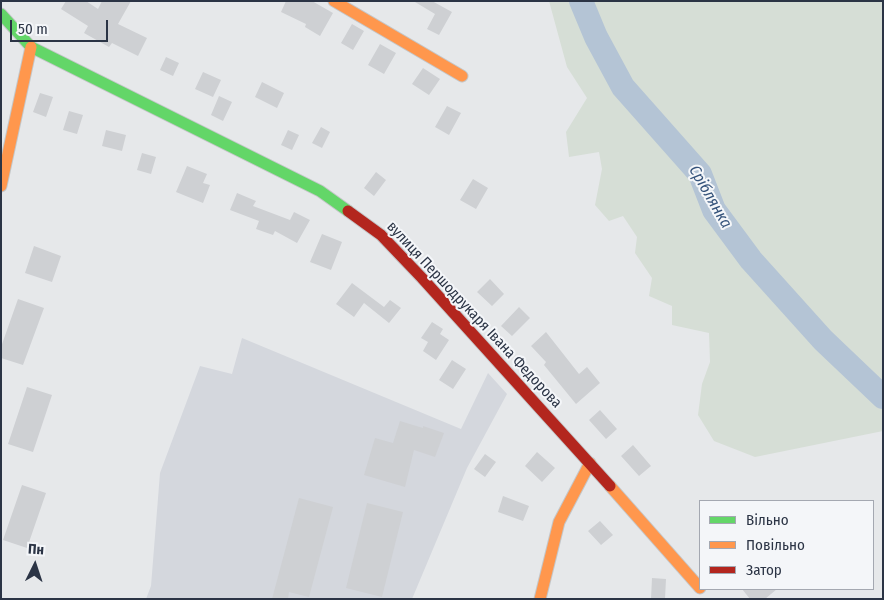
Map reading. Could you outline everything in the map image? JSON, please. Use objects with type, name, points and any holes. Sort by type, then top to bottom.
[{"type":"street","points":[[334,1],[462,76]]},
{"type":"street","name":"вулиця Першодрукаря Івана Федорова","points":[[1,14],[31,47],[320,191],[381,235],[590,463],[699,587]]},
{"type":"street","points":[[1,186],[31,47]]},
{"type":"street","points":[[540,599],[559,522],[590,463]]},
{"type":"shaded area","points":[[549,1],[883,1],[883,431],[755,457],[714,441],[698,415],[702,384],[710,362],[709,333],[672,325],[672,306],[649,296],[652,278],[635,253],[637,237],[623,216],[609,221],[595,205],[602,169],[599,152],[569,157],[566,132],[587,98],[567,67]]},
{"type":"shaded area","points":[[242,338],[461,429],[488,373],[507,394],[467,468],[412,599],[146,599],[151,586],[160,473],[200,366],[232,374]]},
{"type":"building","points":[[66,1],[86,1],[98,9],[102,1],[131,1],[118,24],[147,38],[138,56],[112,43],[109,47],[84,33],[88,26],[61,9]]},
{"type":"building","points":[[286,1],[312,1],[333,13],[320,36],[305,27],[306,24],[281,12]]},
{"type":"building","points":[[415,1],[432,1],[452,12],[439,35],[427,29],[435,14]]},
{"type":"building","points":[[352,24],[364,31],[353,50],[341,43]]},
{"type":"building","points":[[380,44],[396,53],[384,74],[368,65]]},
{"type":"building","points":[[166,57],[179,63],[173,76],[160,70]]},
{"type":"building","points":[[423,68],[440,79],[429,95],[412,84]]},
{"type":"building","points":[[203,72],[221,80],[213,97],[195,89]]},
{"type":"building","points":[[262,82],[284,93],[277,108],[255,97]]},
{"type":"building","points":[[40,93],[53,97],[46,117],[33,112]]},
{"type":"building","points":[[219,96],[232,102],[223,121],[211,115]]},
{"type":"building","points":[[447,106],[461,113],[449,135],[435,127]]},
{"type":"building","points":[[69,111],[83,115],[77,134],[63,130]]},
{"type":"building","points":[[321,127],[330,132],[322,148],[312,143]]},
{"type":"building","points":[[106,130],[126,135],[122,151],[102,146]]},
{"type":"building","points":[[288,130],[299,135],[292,150],[281,145]]},
{"type":"building","points":[[142,153],[156,157],[151,174],[137,170]]},
{"type":"building","points":[[187,166],[207,174],[203,183],[210,185],[203,203],[176,192]]},
{"type":"building","points":[[376,172],[386,180],[374,196],[364,188]]},
{"type":"building","points":[[473,179],[488,188],[476,209],[460,200]]},
{"type":"building","points":[[237,193],[256,201],[253,206],[290,220],[294,212],[310,220],[297,243],[275,231],[273,235],[256,229],[259,221],[230,210]]},
{"type":"building","points":[[322,234],[342,242],[331,270],[310,262]]},
{"type":"building","points":[[34,246],[61,256],[52,282],[25,273]]},
{"type":"building","points":[[490,279],[504,294],[492,306],[477,292]]},
{"type":"building","points":[[352,283],[384,307],[390,300],[401,308],[389,323],[364,303],[354,317],[336,304]]},
{"type":"building","points":[[18,299],[44,308],[23,365],[1,358],[1,347]]},
{"type":"building","points":[[519,307],[530,318],[512,336],[501,326]]},
{"type":"building","points":[[432,322],[443,329],[440,334],[449,340],[436,360],[423,351],[428,342],[421,338]]},
{"type":"building","points":[[546,332],[579,374],[587,367],[600,383],[576,404],[544,365],[546,362],[531,346]]},
{"type":"building","points":[[452,360],[466,369],[453,389],[439,380]]},
{"type":"building","points":[[27,387],[52,395],[33,452],[8,444]]},
{"type":"building","points":[[600,410],[617,429],[606,439],[589,420]]},
{"type":"building","points":[[400,421],[444,433],[435,457],[414,450],[405,487],[364,475],[375,438],[393,443]]},
{"type":"building","points":[[633,445],[651,466],[639,476],[621,456]]},
{"type":"building","points":[[537,452],[555,468],[542,482],[525,466]]},
{"type":"building","points":[[485,454],[496,462],[485,477],[474,469]]},
{"type":"building","points":[[22,485],[46,493],[27,548],[3,540]]},
{"type":"building","points":[[503,496],[529,506],[523,521],[498,512]]},
{"type":"building","points":[[299,498],[333,507],[309,597],[289,592],[288,599],[272,599]]},
{"type":"building","points":[[367,503],[403,512],[382,597],[346,588]]},
{"type":"building","points":[[600,521],[613,535],[601,545],[588,531]]},
{"type":"building","points":[[652,578],[666,579],[665,599],[651,599]]},
{"type":"building","points":[[743,590],[776,590],[765,599],[750,599]]},
{"type":"waterway","name":"Сріблянка","points":[[581,1],[596,37],[623,87],[700,174],[714,210],[751,260],[823,340],[883,397]]},
{"type":"traffic: fast","points":[[1,14],[31,47],[320,191],[348,211]]},
{"type":"traffic: slow","points":[[334,1],[462,76]]},
{"type":"traffic: slow","points":[[1,186],[31,47]]},
{"type":"traffic: slow","points":[[540,599],[559,522],[590,463]]},
{"type":"traffic: slow","points":[[610,486],[699,587]]},
{"type":"traffic: jam","points":[[348,211],[381,235],[422,278],[610,486]]}]
